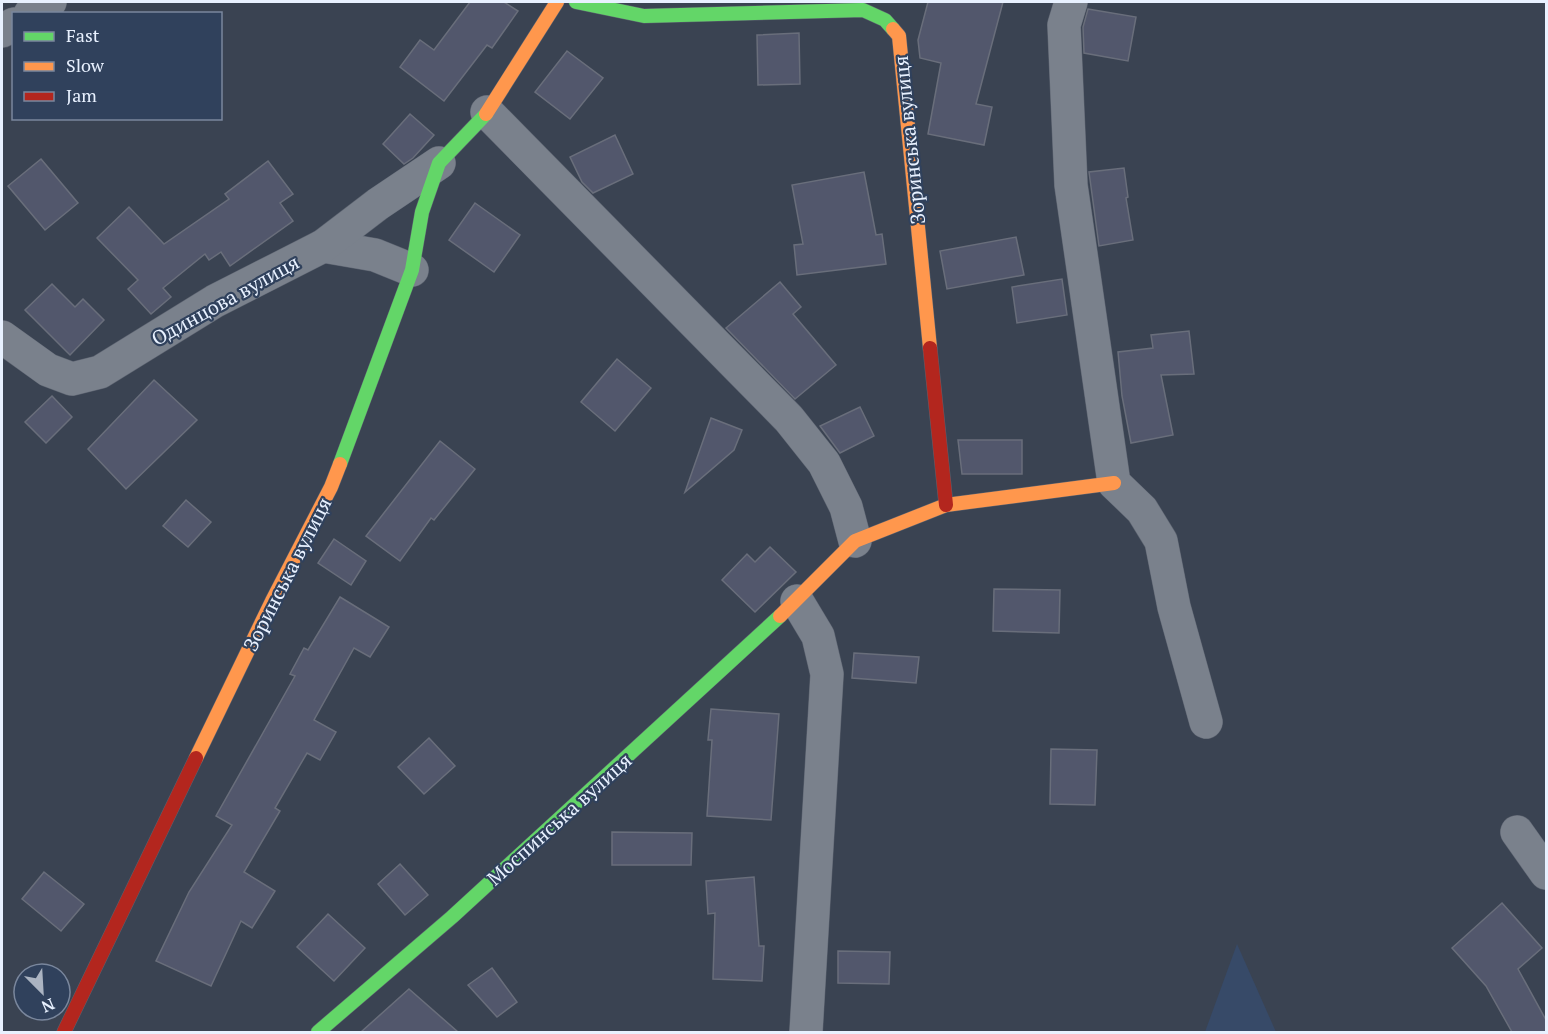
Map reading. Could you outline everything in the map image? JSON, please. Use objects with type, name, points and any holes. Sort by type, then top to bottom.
[{"type":"street","points":[[33,12],[50,2]]},
{"type":"street","name":"Зоринська вулиця","points":[[64,1032],[272,601],[331,487],[412,270],[422,212],[439,163],[487,112],[557,2]]},
{"type":"street","name":"Зоринська вулиця","points":[[576,2],[644,16],[863,10],[885,20],[898,36],[946,505]]},
{"type":"street","points":[[1071,2],[1064,25],[1071,185],[1114,483],[1142,510],[1161,541],[1174,607],[1206,722]]},
{"type":"street","points":[[487,112],[789,419],[824,463],[846,507],[855,541]]},
{"type":"street","name":"Одинцова вулиця","points":[[2,337],[48,370],[72,379],[100,372],[215,301],[323,246],[378,204],[439,163]]},
{"type":"street","points":[[323,246],[375,255],[412,270]]},
{"type":"street","name":"Моспинська вулиця","points":[[318,1032],[452,917],[797,601],[855,541],[946,505],[1114,483]]},
{"type":"street","points":[[797,601],[818,636],[827,674],[806,1032]]},
{"type":"street","points":[[1518,832],[1546,873]]},
{"type":"shaded area","points":[[1237,944],[1276,1032],[1205,1032]]},
{"type":"building","points":[[470,2],[504,2],[518,11],[492,48],[487,45],[444,101],[400,67],[420,40],[434,50]]},
{"type":"building","points":[[928,2],[1003,2],[976,104],[992,107],[984,145],[928,134],[941,63],[920,58],[918,40]]},
{"type":"building","points":[[1088,9],[1136,17],[1128,61],[1084,53],[1083,27]]},
{"type":"building","points":[[799,33],[800,84],[758,85],[757,35]]},
{"type":"building","points":[[567,51],[603,78],[570,119],[535,92]]},
{"type":"building","points":[[410,114],[434,135],[413,158],[404,164],[383,144]]},
{"type":"building","points":[[615,135],[633,174],[593,193],[582,182],[570,157]]},
{"type":"building","points":[[41,159],[78,203],[45,230],[8,186]]},
{"type":"building","points":[[268,161],[293,194],[280,203],[293,221],[230,266],[221,252],[209,260],[205,254],[163,288],[171,297],[151,314],[128,289],[138,280],[97,238],[129,207],[164,244],[229,199],[225,194]]},
{"type":"building","points":[[1124,168],[1133,240],[1099,246],[1089,172]]},
{"type":"building","points":[[864,172],[876,235],[882,234],[886,264],[797,275],[794,245],[803,244],[792,185]]},
{"type":"building","points":[[475,203],[520,235],[494,272],[449,240]]},
{"type":"building","points":[[1016,237],[1024,275],[947,289],[940,251]]},
{"type":"building","points":[[1062,279],[1067,315],[1017,323],[1012,287]]},
{"type":"building","points":[[780,282],[801,307],[793,314],[836,365],[795,399],[726,328]]},
{"type":"building","points":[[52,284],[75,307],[83,299],[104,320],[70,355],[25,310]]},
{"type":"building","points":[[1189,331],[1194,374],[1161,375],[1173,435],[1131,443],[1122,396],[1118,352],[1153,348],[1151,335]]},
{"type":"building","points":[[617,359],[651,388],[615,431],[581,402]]},
{"type":"building","points":[[154,380],[197,420],[126,489],[88,449]]},
{"type":"building","points":[[52,396],[72,417],[46,443],[25,422]]},
{"type":"building","points":[[860,407],[874,436],[840,453],[820,426]]},
{"type":"building","points":[[711,418],[742,430],[734,450],[685,492]]},
{"type":"building","points":[[958,440],[1022,440],[1022,474],[962,474]]},
{"type":"building","points":[[440,441],[475,469],[434,520],[431,518],[400,561],[366,536]]},
{"type":"building","points":[[186,500],[211,522],[188,547],[163,526]]},
{"type":"building","points":[[334,539],[366,561],[351,585],[318,563]]},
{"type":"building","points":[[770,547],[796,572],[755,612],[722,580],[747,554],[755,562]]},
{"type":"building","points":[[994,589],[1060,590],[1059,633],[993,631]]},
{"type":"building","points":[[340,597],[389,627],[370,657],[354,648],[314,720],[336,732],[320,760],[307,753],[275,808],[280,811],[244,872],[275,891],[252,928],[241,921],[211,986],[156,961],[189,892],[232,825],[216,816],[295,676],[290,674],[304,648],[308,650]]},
{"type":"building","points":[[854,653],[919,657],[916,683],[852,678]]},
{"type":"building","points":[[711,709],[779,714],[771,820],[707,816],[712,740],[708,740]]},
{"type":"building","points":[[429,738],[455,766],[424,794],[398,767]]},
{"type":"building","points":[[1051,749],[1097,750],[1095,805],[1050,804]]},
{"type":"building","points":[[612,832],[692,833],[691,865],[612,865]]},
{"type":"building","points":[[400,864],[428,895],[405,915],[378,884]]},
{"type":"building","points":[[44,872],[84,904],[61,931],[22,899]]},
{"type":"building","points":[[754,877],[759,946],[764,946],[762,981],[713,979],[715,913],[708,914],[706,881]]},
{"type":"building","points":[[1502,903],[1542,948],[1518,969],[1546,1020],[1546,1032],[1512,1032],[1486,986],[1452,948]]},
{"type":"building","points":[[328,914],[365,948],[334,981],[297,947]]},
{"type":"building","points":[[838,951],[890,952],[889,984],[838,983]]},
{"type":"building","points":[[492,968],[517,1002],[497,1017],[468,985]]},
{"type":"building","points":[[409,989],[458,1032],[361,1032]]},
{"type":"traffic: fast","points":[[576,2],[644,16],[863,10],[885,20],[893,29]]},
{"type":"traffic: fast","points":[[340,464],[412,270],[422,212],[439,163],[486,114]]},
{"type":"traffic: fast","points":[[318,1032],[452,917],[780,616]]},
{"type":"traffic: slow","points":[[486,114],[557,2]]},
{"type":"traffic: slow","points":[[893,29],[899,36],[930,348]]},
{"type":"traffic: slow","points":[[196,758],[272,601],[331,487],[340,464]]},
{"type":"traffic: slow","points":[[780,616],[855,541],[946,505],[1114,483]]},
{"type":"traffic: jam","points":[[930,348],[946,505]]},
{"type":"traffic: jam","points":[[64,1032],[196,758]]}]
